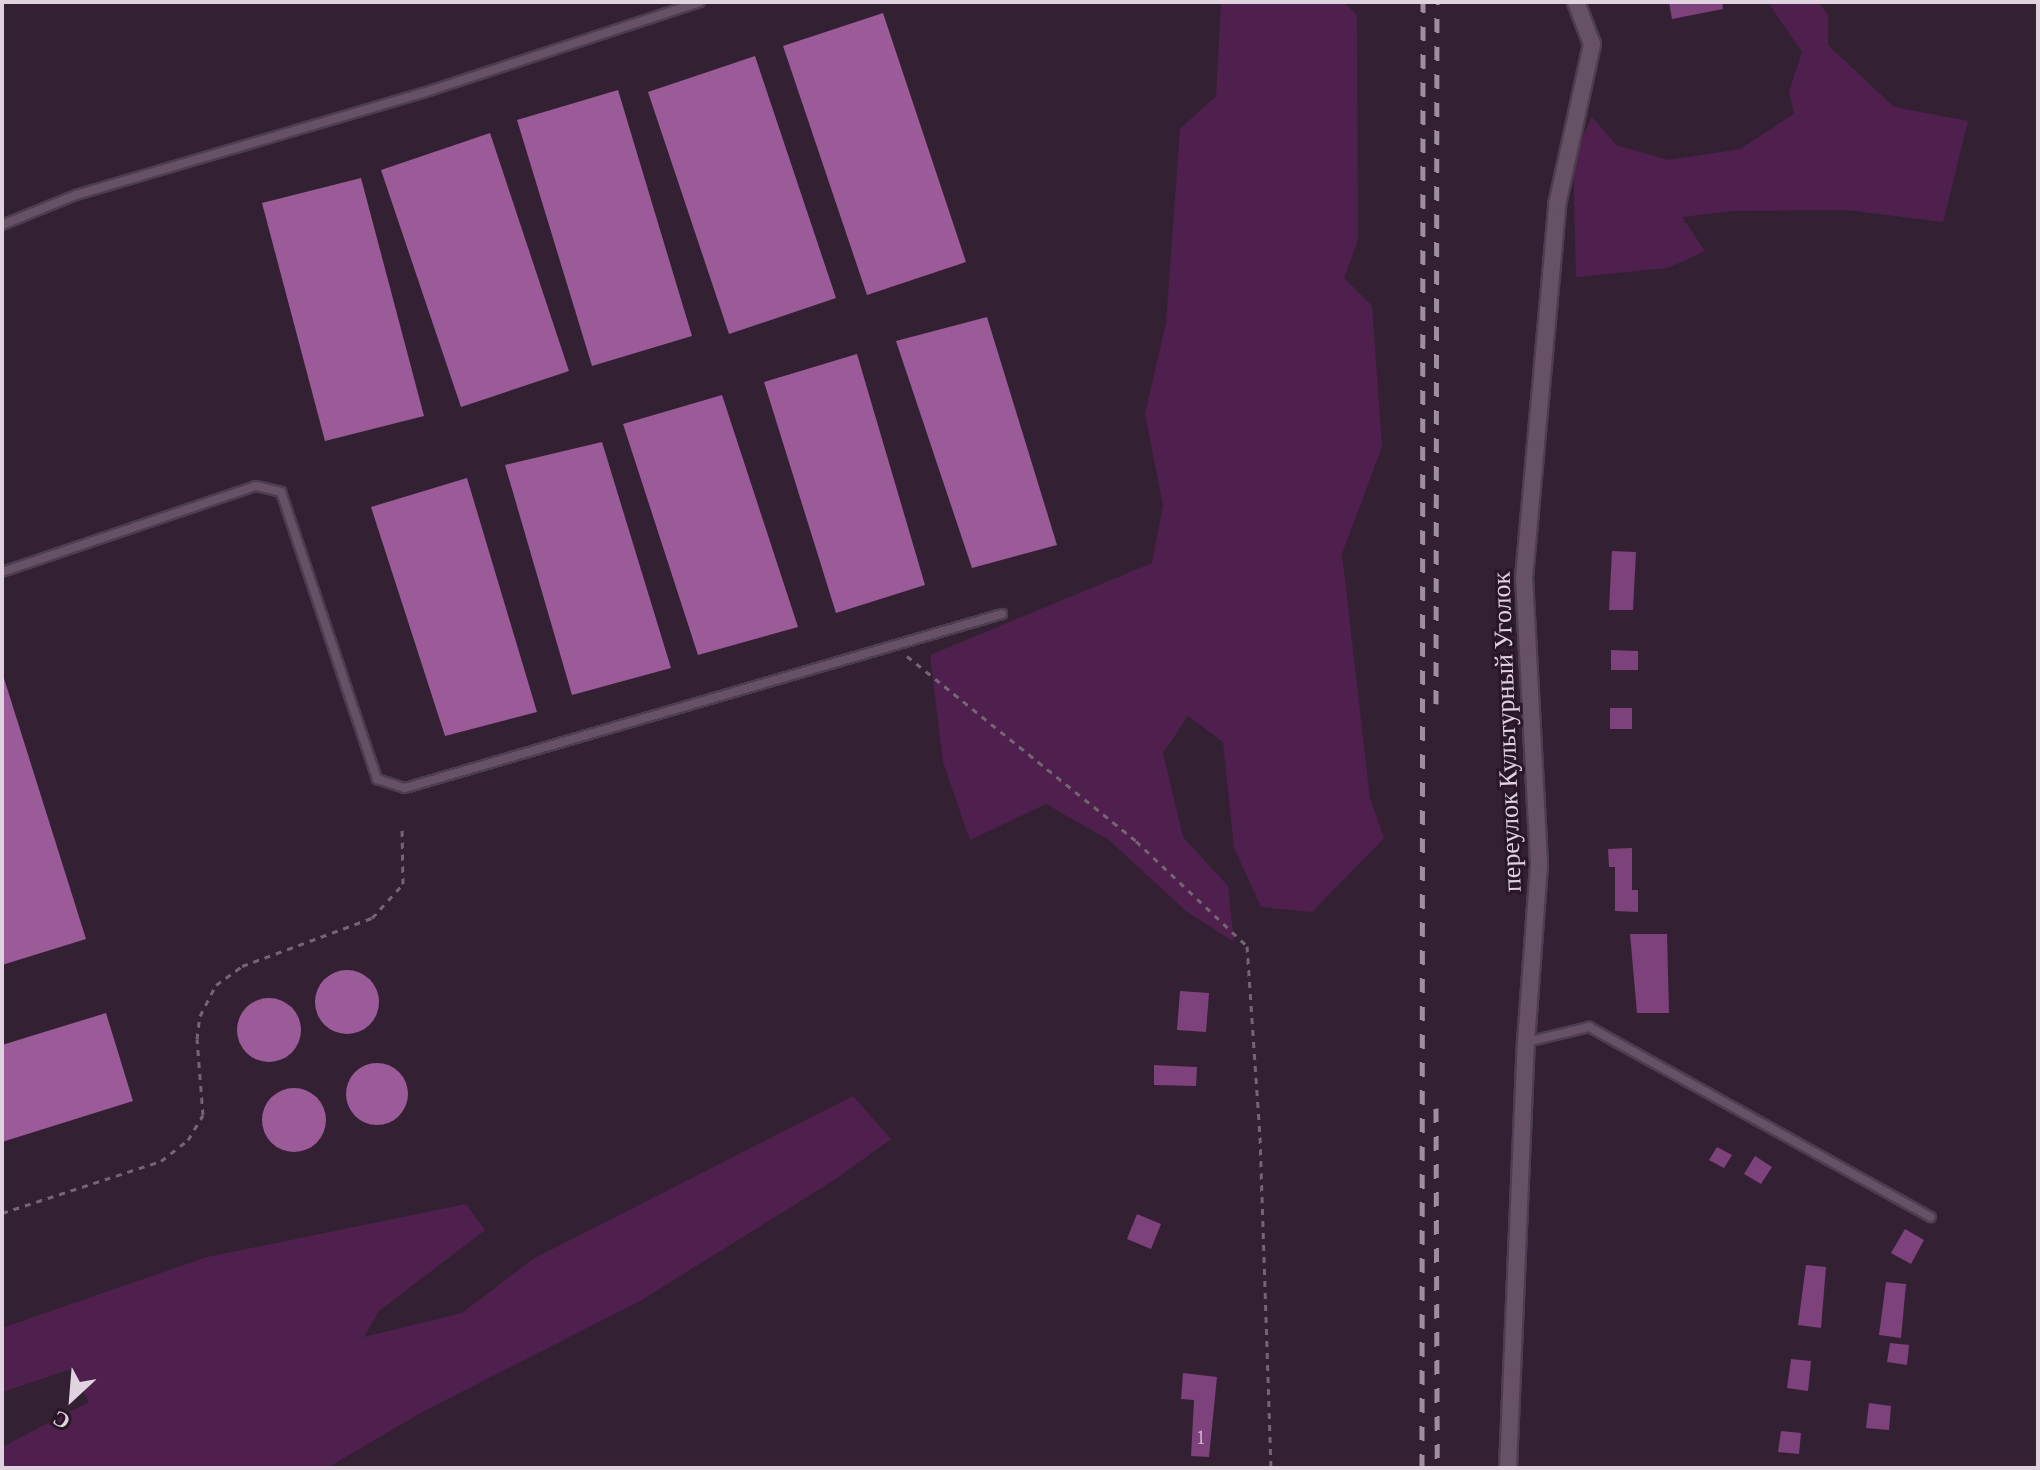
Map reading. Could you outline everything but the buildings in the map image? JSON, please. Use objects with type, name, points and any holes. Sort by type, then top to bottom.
[{"type":"street","name":"переулок Культурный Уголок","points":[[1508,1468],[1526,1042],[1539,863],[1524,578],[1557,205],[1592,44],[1576,2]]},
{"type":"lane","points":[[2,225],[76,195],[423,93],[699,2]]},
{"type":"lane","points":[[2,572],[256,486],[281,492],[377,779],[405,788],[1002,614]]},
{"type":"lane","points":[[1526,1042],[1589,1027],[1931,1217]]},
{"type":"path","points":[[895,646],[1136,841],[1247,946],[1260,1137],[1271,1468]]},
{"type":"path","points":[[2,1213],[161,1161],[188,1140],[203,1115],[197,1039],[200,1016],[216,985],[242,966],[372,918],[403,884],[402,829]]},
{"type":"shaded area","points":[[1221,2],[1343,2],[1357,15],[1358,240],[1344,278],[1372,306],[1382,447],[1342,554],[1370,799],[1384,838],[1312,912],[1261,907],[1234,848],[1223,742],[1188,716],[1163,753],[1183,837],[1228,886],[1234,942],[1186,911],[1109,840],[1046,804],[970,840],[943,762],[930,655],[1152,563],[1163,505],[1145,414],[1166,323],[1180,129],[1216,96]]},
{"type":"shaded area","points":[[1768,2],[1818,2],[1828,15],[1828,45],[1894,107],[1968,121],[1943,222],[1847,210],[1731,211],[1682,217],[1705,251],[1668,268],[1576,277],[1573,157],[1592,117],[1616,145],[1668,160],[1740,149],[1794,114],[1789,91],[1802,52]]},
{"type":"shaded area","points":[[883,13],[966,262],[867,295],[783,46]]},
{"type":"shaded area","points":[[755,56],[836,298],[729,334],[648,92]]},
{"type":"shaded area","points":[[618,90],[692,336],[592,366],[517,120]]},
{"type":"shaded area","points":[[490,133],[569,371],[461,407],[381,170]]},
{"type":"shaded area","points":[[361,178],[424,416],[325,441],[262,203]]},
{"type":"shaded area","points":[[987,317],[1057,545],[972,568],[896,341]]},
{"type":"shaded area","points":[[857,354],[925,585],[836,613],[764,382]]},
{"type":"shaded area","points":[[722,395],[798,627],[698,655],[623,424]]},
{"type":"shaded area","points":[[602,442],[671,668],[572,695],[505,465]]},
{"type":"shaded area","points":[[467,478],[537,712],[445,736],[371,507]]},
{"type":"shaded area","points":[[2,672],[86,939],[2,965]]},
{"type":"shaded area","points":[[341,970],[353,970],[370,979],[377,990],[377,1014],[370,1025],[353,1034],[341,1034],[329,1029],[320,1020],[315,1008],[315,996],[320,984],[329,975]]},
{"type":"shaded area","points":[[263,998],[275,998],[292,1007],[299,1018],[299,1042],[292,1053],[275,1062],[263,1062],[251,1057],[242,1048],[237,1036],[237,1024],[242,1012],[251,1003]]},
{"type":"shaded area","points":[[106,1013],[133,1101],[2,1142],[2,1045]]},
{"type":"shaded area","points":[[377,1063],[389,1065],[399,1072],[406,1082],[406,1106],[399,1116],[389,1123],[377,1125],[365,1123],[355,1116],[348,1106],[346,1094],[348,1082],[355,1072],[365,1065]]},
{"type":"shaded area","points":[[294,1088],[306,1090],[317,1097],[324,1108],[324,1132],[317,1143],[306,1150],[294,1152],[282,1150],[271,1143],[264,1132],[262,1120],[264,1108],[271,1097],[282,1090]]},
{"type":"shaded area","points":[[853,1096],[891,1139],[834,1180],[640,1301],[424,1411],[327,1468],[2,1468],[2,1447],[89,1402],[71,1369],[2,1392],[2,1328],[207,1257],[466,1204],[485,1230],[379,1311],[364,1337],[462,1313],[533,1259]]},
{"type":"railway","points":[[1422,1468],[1423,2]]},
{"type":"railway","points":[[1436,704],[1437,2]]},
{"type":"railway","points":[[1436,1108],[1437,1468]]}]
